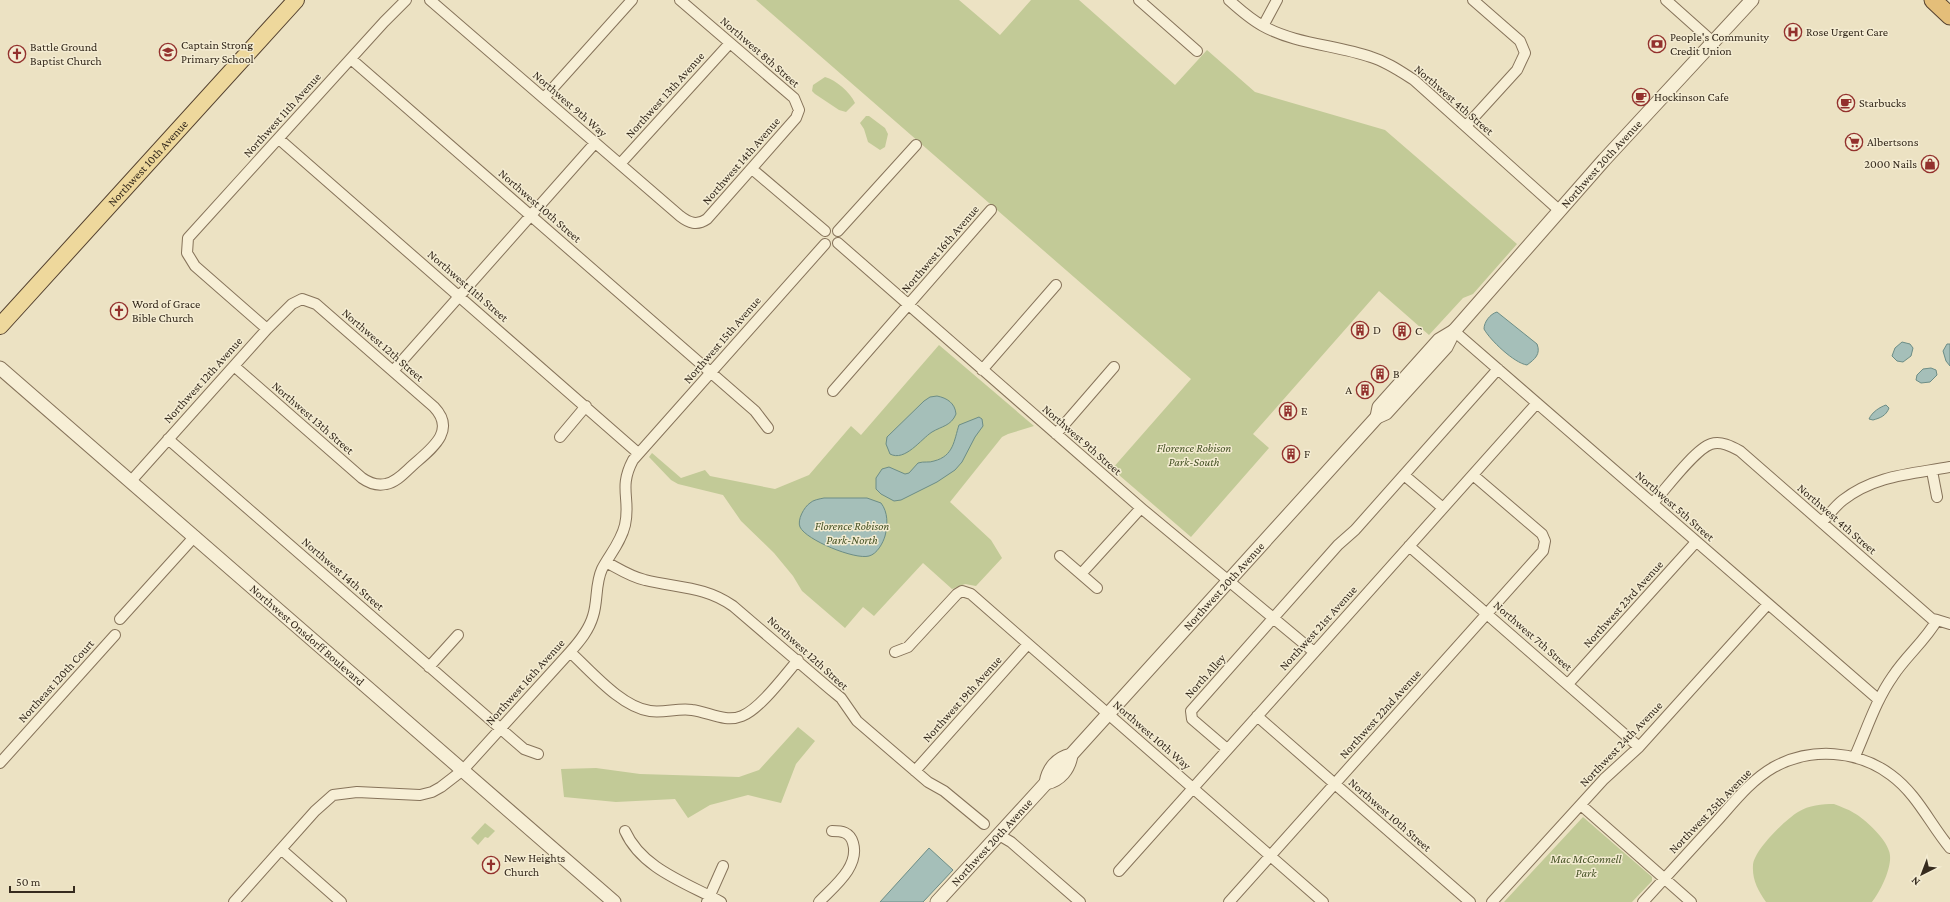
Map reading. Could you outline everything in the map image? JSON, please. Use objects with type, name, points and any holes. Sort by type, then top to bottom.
[{"type":"highway","points":[[1933,0],[1950,16]]},
{"type":"main road","name":"Northwest 10th Avenue","points":[[0,326],[296,0]]},
{"type":"street","name":"Northwest 11th Avenue","points":[[267,329],[195,266],[188,253],[187,241],[190,235],[384,22],[406,0]]},
{"type":"street","name":"Northwest 9th Way","points":[[430,0],[687,222],[696,227]]},
{"type":"street","points":[[544,98],[632,0]]},
{"type":"street","name":"Northwest 8th Street","points":[[680,0],[794,98],[799,110]]},
{"type":"street","points":[[1138,0],[1197,51]]},
{"type":"street","name":"Northwest 4th Street","points":[[1229,0],[1263,26],[1283,35],[1371,57],[1394,67],[1414,80],[1560,211]]},
{"type":"street","points":[[1263,26],[1277,0]]},
{"type":"street","points":[[1466,126],[1517,70],[1525,53],[1520,41],[1473,0]]},
{"type":"street","points":[[1666,0],[1713,42]]},
{"type":"street","name":"Northwest 20th Avenue","points":[[938,902],[1046,783],[1047,773],[1062,757],[1071,755],[1109,714],[1377,417],[1379,407],[1439,340],[1454,331],[1604,160],[1752,0]]},
{"type":"street","name":"Northwest 13th Avenue","points":[[620,164],[730,43]]},
{"type":"street","name":"Northwest 10th Street","points":[[350,59],[755,411],[768,428]]},
{"type":"street","name":"Northwest 14th Avenue","points":[[696,227],[707,219],[752,169],[796,118],[799,110]]},
{"type":"street","name":"Northwest 11th Street","points":[[279,139],[638,453]]},
{"type":"street","points":[[393,371],[595,143]]},
{"type":"street","points":[[838,232],[916,145]]},
{"type":"street","points":[[752,169],[825,232]]},
{"type":"street","name":"Northwest 16th Avenue","points":[[833,391],[991,210]]},
{"type":"street","points":[[832,228],[838,232],[840,238],[838,244],[830,246],[825,244],[822,236],[825,232],[832,228]]},
{"type":"street","name":"Northwest 15th Avenue","points":[[638,453],[711,374],[825,244]]},
{"type":"street","name":"Northwest 9th Street","points":[[838,244],[1140,508],[1229,582],[1274,617],[1314,652]]},
{"type":"street","points":[[982,370],[1056,285]]},
{"type":"street","name":"Northwest 12th Avenue","points":[[131,481],[267,329],[287,308],[298,300]]},
{"type":"street","name":"Northwest 12th Street","points":[[298,300],[309,301],[316,304],[434,407],[441,414],[443,422]]},
{"type":"street","name":"Northwest 5th Street","points":[[1454,331],[1879,700]]},
{"type":"street","name":"Northwest 13th Street","points":[[234,366],[362,478],[378,485],[386,484],[396,479],[434,447],[441,435],[443,422]]},
{"type":"street","points":[[1056,434],[1114,367]]},
{"type":"street","name":"Northwest Onsdorff Boulevard","points":[[0,368],[195,536],[614,902]]},
{"type":"street","name":"North Alley","points":[[1227,749],[1192,719],[1191,711],[1338,545],[1355,530],[1498,369]]},
{"type":"street","name":"Northwest 21st Avenue","points":[[1119,871],[1537,403]]},
{"type":"street","points":[[560,436],[586,406]]},
{"type":"street","name":"Northwest 14th Street","points":[[168,439],[524,749],[538,754]]},
{"type":"street","name":"Northwest 4th Street","points":[[1653,504],[1700,450],[1712,444],[1726,444],[1740,451],[1932,619],[1950,624]]},
{"type":"street","name":"Northwest 16th Avenue","points":[[282,850],[315,811],[334,795],[357,792],[405,795],[432,792],[450,782],[501,729],[583,638],[590,625],[593,615],[596,590],[602,569],[622,535],[625,526],[627,516],[625,478],[638,453]]},
{"type":"street","points":[[1822,522],[1843,500],[1864,486],[1879,480],[1950,467]]},
{"type":"street","points":[[1932,471],[1938,497]]},
{"type":"street","points":[[1404,475],[1443,508]]},
{"type":"street","name":"Northwest 22nd Avenue","points":[[1229,902],[1543,551],[1545,541],[1542,534],[1473,475]]},
{"type":"street","points":[[1081,574],[1140,508]]},
{"type":"street","points":[[120,619],[195,536]]},
{"type":"street","name":"Northwest 23rd Avenue","points":[[1568,684],[1696,542]]},
{"type":"street","name":"Northwest 7th Street","points":[[1409,546],[1639,747]]},
{"type":"street","points":[[1060,556],[1097,588]]},
{"type":"street","name":"Northwest 12th Street","points":[[606,562],[638,578],[685,586],[718,597],[742,612],[836,694],[857,721],[928,782],[949,794],[984,824]]},
{"type":"street","name":"Northwest 10th Way","points":[[895,652],[908,647],[962,591],[971,594],[1324,902]]},
{"type":"street","name":"Northwest 24th Avenue","points":[[1492,902],[1614,769],[1639,747],[1768,604]]},
{"type":"street","points":[[1937,620],[1927,636],[1894,674],[1879,700],[1855,756],[1878,767],[1900,782],[1950,848]]},
{"type":"street","name":"Northeast 120th Court","points":[[0,763],[115,635]]},
{"type":"street","points":[[429,667],[458,635]]},
{"type":"street","name":"Northwest 19th Avenue","points":[[915,771],[1028,644]]},
{"type":"street","points":[[570,652],[628,703],[644,710],[662,712],[691,710],[722,718],[737,717],[753,709],[798,660]]},
{"type":"street","name":"Northwest 10th Street","points":[[1256,716],[1470,902]]},
{"type":"street","name":"Northwest 25th Avenue","points":[[1643,902],[1750,785],[1773,768],[1790,759],[1814,754],[1855,756]]},
{"type":"street","points":[[1581,805],[1691,902]]},
{"type":"street","points":[[625,830],[631,844],[658,868],[708,899],[721,902]]},
{"type":"street","points":[[819,902],[847,872],[854,860],[854,847],[851,837],[843,831],[832,831]]},
{"type":"street","points":[[999,834],[1011,842],[1080,902]]},
{"type":"street","points":[[234,902],[282,850],[341,902]]},
{"type":"street","points":[[708,899],[723,866]]},
{"type":"green space","name":"Florence Robison Park-South","points":[[756,0],[959,0],[1000,35],[1031,0],[1079,0],[1175,85],[1207,50],[1255,92],[1385,130],[1517,244],[1473,294],[1463,298],[1429,335],[1379,291],[1253,434],[1269,448],[1191,537],[1112,469],[1191,379]]},
{"type":"green space","points":[[825,77],[838,84],[853,99],[855,103],[846,112],[839,110],[812,91],[813,85]]},
{"type":"green space","points":[[866,116],[869,116],[885,128],[888,134],[885,147],[880,150],[868,142],[864,129],[860,123]]},
{"type":"green space","name":"Florence Robison Park-North","points":[[939,345],[1034,426],[1002,437],[950,502],[991,540],[1002,558],[976,586],[965,584],[952,589],[923,563],[874,616],[863,607],[845,628],[802,591],[793,576],[774,553],[741,521],[723,495],[678,484],[671,480],[649,457],[652,453],[681,478],[705,470],[710,476],[775,489],[809,475],[851,426],[861,435]]},
{"type":"green space","points":[[798,727],[815,741],[796,764],[781,803],[748,795],[710,805],[688,818],[675,799],[616,802],[564,797],[561,769],[596,768],[640,774],[739,777],[759,770]]},
{"type":"green space","points":[[1834,804],[1859,816],[1880,835],[1887,846],[1890,856],[1890,863],[1886,877],[1876,897],[1872,902],[1766,902],[1758,889],[1753,875],[1753,865],[1755,859],[1764,844],[1778,828],[1798,812],[1816,805]]},
{"type":"green space","name":"Mac McConnell Park","points":[[1583,817],[1652,877],[1652,881],[1632,902],[1504,902]]},
{"type":"green space","points":[[485,823],[495,831],[488,838],[485,837],[478,845],[471,838]]},
{"type":"water","points":[[1497,312],[1537,344],[1538,353],[1527,365],[1509,356],[1491,339],[1484,329],[1488,319]]},
{"type":"water","points":[[1902,342],[1910,344],[1913,348],[1911,356],[1903,362],[1897,361],[1892,356],[1895,348]]},
{"type":"water","points":[[1947,344],[1950,344],[1950,366],[1946,361],[1943,351]]},
{"type":"water","points":[[1931,368],[1936,370],[1937,375],[1930,382],[1921,383],[1916,380],[1917,375],[1923,369]]},
{"type":"water","points":[[937,396],[944,398],[954,407],[956,414],[952,421],[932,432],[907,452],[896,456],[890,454],[886,444],[887,437],[924,401],[930,397]]},
{"type":"water","points":[[1886,405],[1889,408],[1884,415],[1873,420],[1869,419],[1876,410]]},
{"type":"water","points":[[979,417],[982,419],[983,426],[975,437],[962,462],[955,470],[937,482],[901,500],[894,501],[881,494],[876,489],[876,478],[882,469],[889,467],[905,474],[909,473],[918,463],[932,462],[941,459],[952,447],[959,425]]},
{"type":"water","points":[[824,498],[867,498],[881,503],[886,514],[887,527],[883,542],[875,553],[869,556],[853,555],[821,543],[811,538],[804,532],[799,524],[803,511],[811,502]]},
{"type":"water","points":[[929,848],[953,870],[923,902],[880,902]]},
{"type":"place","name":"Rose Urgent Care","points":[[1793,32]]},
{"type":"place","name":"People's Community Credit Union","points":[[1657,44]]},
{"type":"place","name":"Captain Strong Primary School","points":[[168,52]]},
{"type":"place","name":"Battle Ground Baptist Church","points":[[17,54]]},
{"type":"place","name":"Hockinson Cafe","points":[[1641,97]]},
{"type":"place","name":"Starbucks","points":[[1846,103]]},
{"type":"place","name":"Albertsons","points":[[1854,142]]},
{"type":"place","name":"2000 Nails","points":[[1930,164]]},
{"type":"place","name":"Word of Grace Bible Church","points":[[119,311]]},
{"type":"place","name":"D","points":[[1360,330]]},
{"type":"place","name":"C","points":[[1402,331]]},
{"type":"place","name":"B","points":[[1380,374]]},
{"type":"place","name":"A","points":[[1365,390]]},
{"type":"place","name":"E","points":[[1288,411]]},
{"type":"place","name":"F","points":[[1291,454]]},
{"type":"place","name":"New Heights Church","points":[[491,865]]}]
